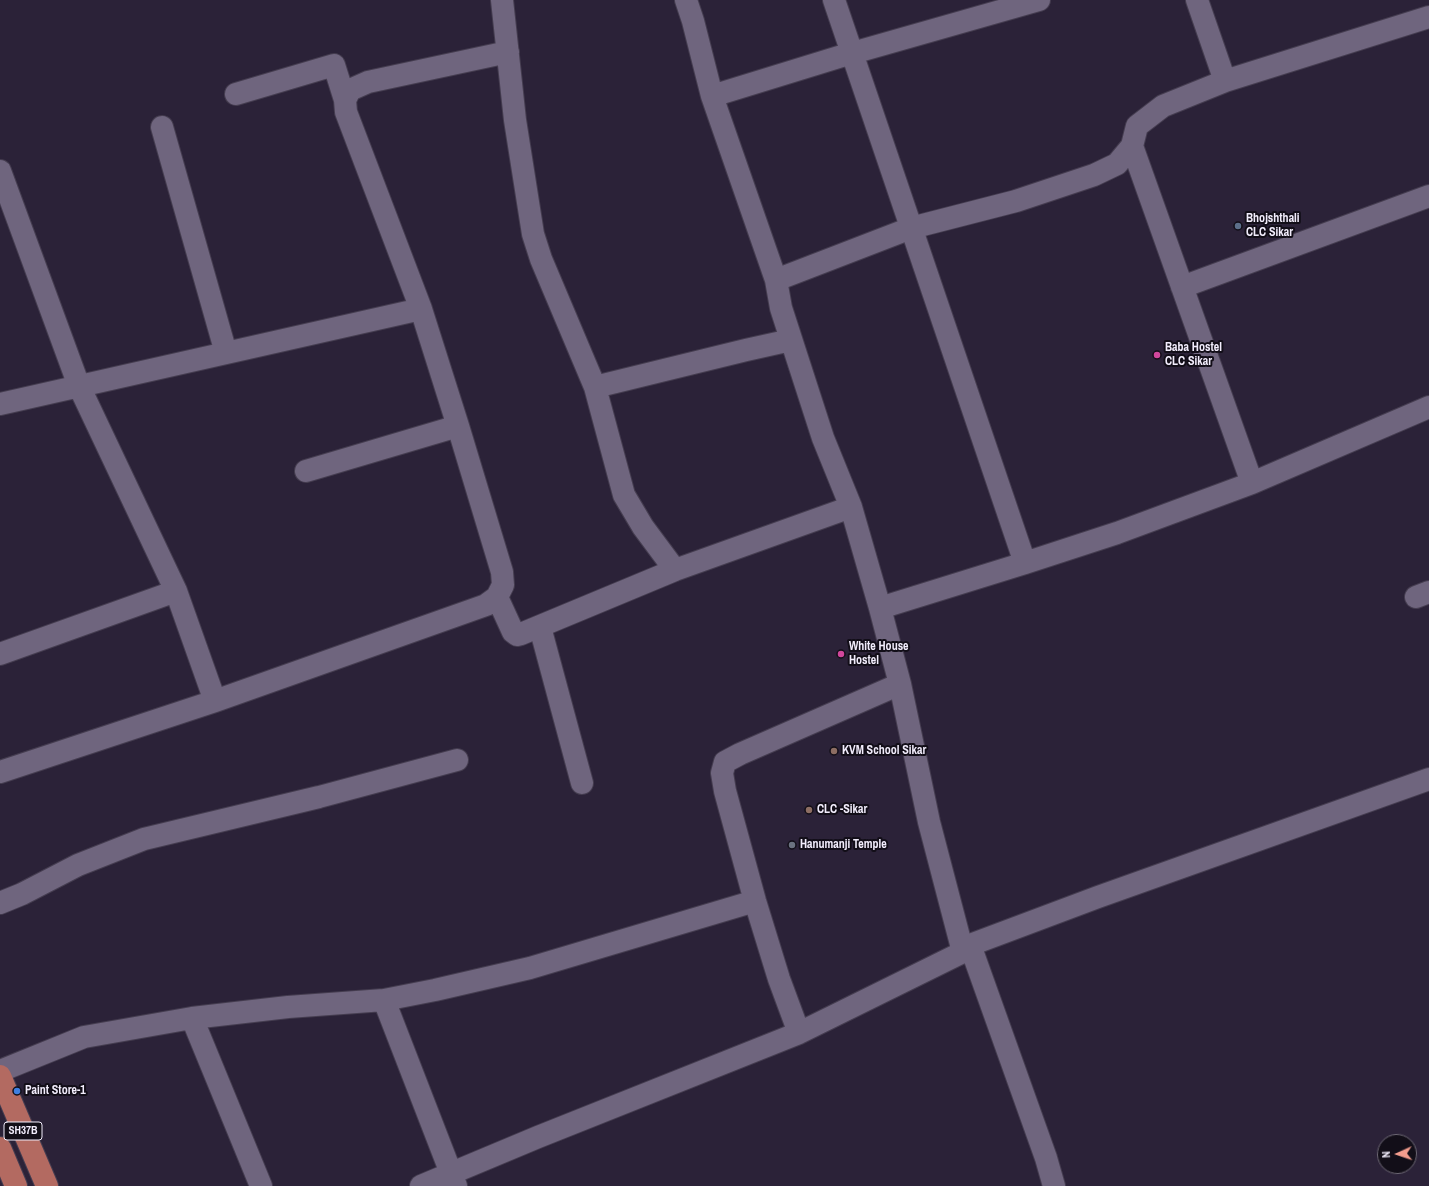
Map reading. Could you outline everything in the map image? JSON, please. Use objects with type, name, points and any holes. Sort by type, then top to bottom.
[{"type":"main road","name":"SH37B","points":[[0,1076],[47,1186]]},
{"type":"main road","points":[[0,1148],[16,1186]]},
{"type":"street","points":[[502,0],[515,120],[534,234],[541,259],[595,387],[624,495],[643,527],[675,570]]},
{"type":"street","points":[[686,0],[693,20],[712,96],[776,280],[781,308],[791,340],[823,438],[851,507],[900,684],[929,822],[967,948],[1046,1158],[1054,1186]]},
{"type":"street","points":[[834,0],[1025,563]]},
{"type":"street","points":[[712,96],[852,53],[1039,0]]},
{"type":"street","points":[[1197,0],[1225,81]]},
{"type":"street","points":[[776,280],[911,228],[1016,201],[1094,175],[1117,164],[1132,146],[1137,126],[1163,106],[1225,81],[1429,17]]},
{"type":"street","points":[[345,100],[350,90],[368,82],[508,52]]},
{"type":"street","points":[[0,772],[215,701],[486,605],[497,597],[503,585],[502,572],[421,309],[346,112],[345,100],[334,65],[236,94]]},
{"type":"street","points":[[162,127],[226,353]]},
{"type":"street","points":[[1132,146],[1252,483]]},
{"type":"street","points":[[0,171],[79,386],[176,591],[215,701]]},
{"type":"street","points":[[1182,287],[1429,196]]},
{"type":"street","points":[[0,404],[421,309]]},
{"type":"street","points":[[595,387],[791,340]]},
{"type":"street","points":[[880,608],[1118,533],[1252,483],[1429,407]]},
{"type":"street","points":[[306,471],[458,426]]},
{"type":"street","points":[[497,597],[513,632],[516,634],[521,634],[675,570],[851,507]]},
{"type":"street","points":[[0,654],[176,591]]},
{"type":"street","points":[[540,626],[582,783]]},
{"type":"street","points":[[799,1033],[755,901],[725,791],[722,773],[725,762],[740,754],[900,684]]},
{"type":"street","points":[[0,903],[22,894],[78,865],[144,839],[312,799],[457,760]]},
{"type":"street","points":[[421,1186],[453,1180],[799,1033],[967,948],[1098,897],[1429,779]]},
{"type":"street","points":[[0,1071],[84,1037],[192,1018],[288,1007],[384,1000],[435,990],[530,968],[755,901]]},
{"type":"street","points":[[384,1000],[453,1180]]},
{"type":"street","points":[[192,1018],[261,1186]]},
{"type":"place","name":"Bhojshthali CLC Sikar","points":[[1238,226]]},
{"type":"place","name":"Baba Hostel CLC Sikar","points":[[1157,355]]},
{"type":"place","name":"White House Hostel","points":[[841,654]]},
{"type":"place","name":"KVM School Sikar","points":[[834,751]]},
{"type":"place","name":"CLC -Sikar","points":[[809,810]]},
{"type":"place","name":"Hanumanji Temple","points":[[792,845]]},
{"type":"place","name":"Paint Store-1","points":[[17,1091]]}]
